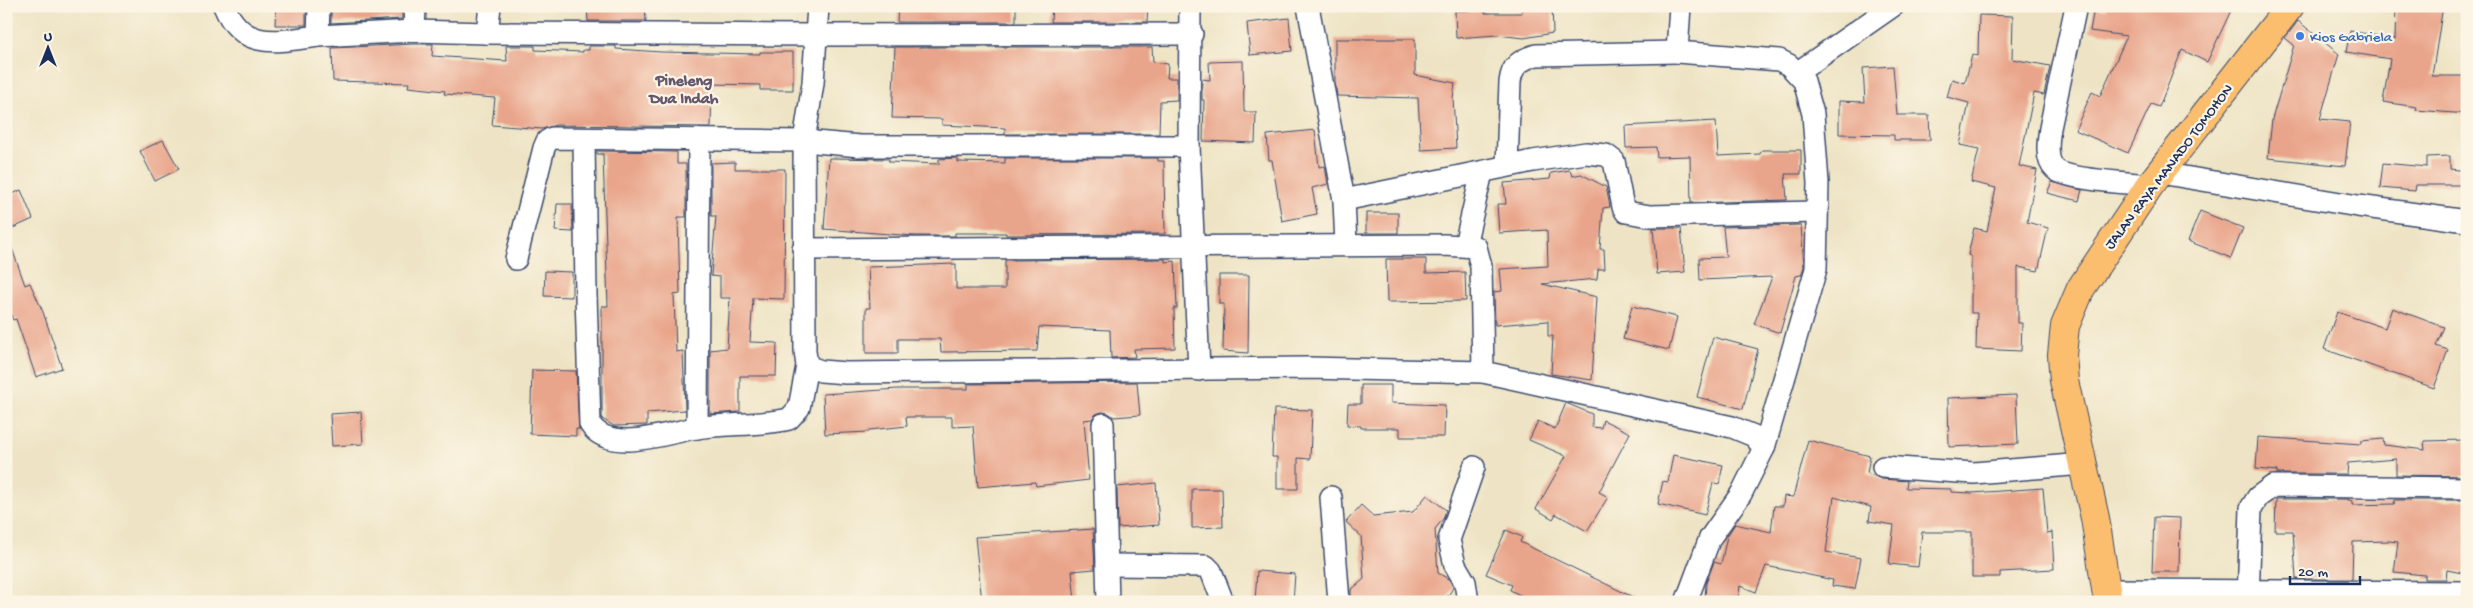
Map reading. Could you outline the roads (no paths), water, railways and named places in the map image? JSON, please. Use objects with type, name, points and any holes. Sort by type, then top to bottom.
[{"type":"highway","name":"JALAN RAYA MANADO TOMOHON","points":[[2108,596],[2095,518],[2064,381],[2062,346],[2064,326],[2081,288],[2155,179],[2290,6]]},
{"type":"street","points":[[224,6],[236,27],[245,34],[259,41],[274,42],[318,36],[414,31],[816,35],[1192,34]]},
{"type":"street","points":[[318,36],[319,6]]},
{"type":"street","points":[[414,31],[415,6]]},
{"type":"street","points":[[486,33],[490,6]]},
{"type":"street","points":[[584,139],[590,424],[600,434],[618,439],[654,437],[697,428],[744,425],[789,419],[799,408],[807,366],[805,351],[804,142],[813,83],[818,6]]},
{"type":"street","points":[[1190,6],[1192,34],[1189,146],[1198,370]]},
{"type":"street","points":[[1308,6],[1344,200],[1346,245]]},
{"type":"street","points":[[1677,52],[1680,6]]},
{"type":"street","points":[[1798,72],[1893,6]]},
{"type":"street","points":[[2076,6],[2048,142],[2051,163],[2054,169],[2069,176],[2155,179],[2467,221]]},
{"type":"street","points":[[1507,166],[1511,72],[1521,60],[1536,55],[1677,52],[1779,60],[1798,72],[1809,93],[1813,114],[1818,183],[1816,270],[1764,448],[1742,494],[1710,538],[1686,602]]},
{"type":"street","points":[[516,259],[546,142],[559,137],[804,142],[860,146],[1189,146]]},
{"type":"street","points":[[697,428],[699,140]]},
{"type":"street","points":[[1344,200],[1507,166],[1586,153],[1606,155],[1611,158],[1616,166],[1623,207],[1626,212],[1635,215],[1816,212]]},
{"type":"street","points":[[1465,245],[1482,172]]},
{"type":"street","points":[[804,250],[1194,245],[1465,245],[1476,247],[1481,266],[1483,372]]},
{"type":"street","points":[[807,366],[821,371],[846,373],[1308,368],[1483,372],[1732,427],[1754,436],[1764,448]]},
{"type":"street","points":[[1103,424],[1108,602]]},
{"type":"street","points":[[1884,467],[1974,473],[2083,464]]},
{"type":"street","points":[[1468,602],[1465,582],[1455,565],[1449,540],[1474,467]]},
{"type":"street","points":[[2248,597],[2251,508],[2258,497],[2273,486],[2467,488]]},
{"type":"street","points":[[1331,497],[1339,602]]},
{"type":"street","points":[[1107,565],[1206,566],[1211,570],[1223,602]]},
{"type":"street","points":[[2108,596],[2414,597],[2467,592]]},
{"type":"place","name":"Kios Gabriela","points":[[2300,36]]},
{"type":"district","name":"Pineleng Dua Indah","points":[[684,88]]}]
